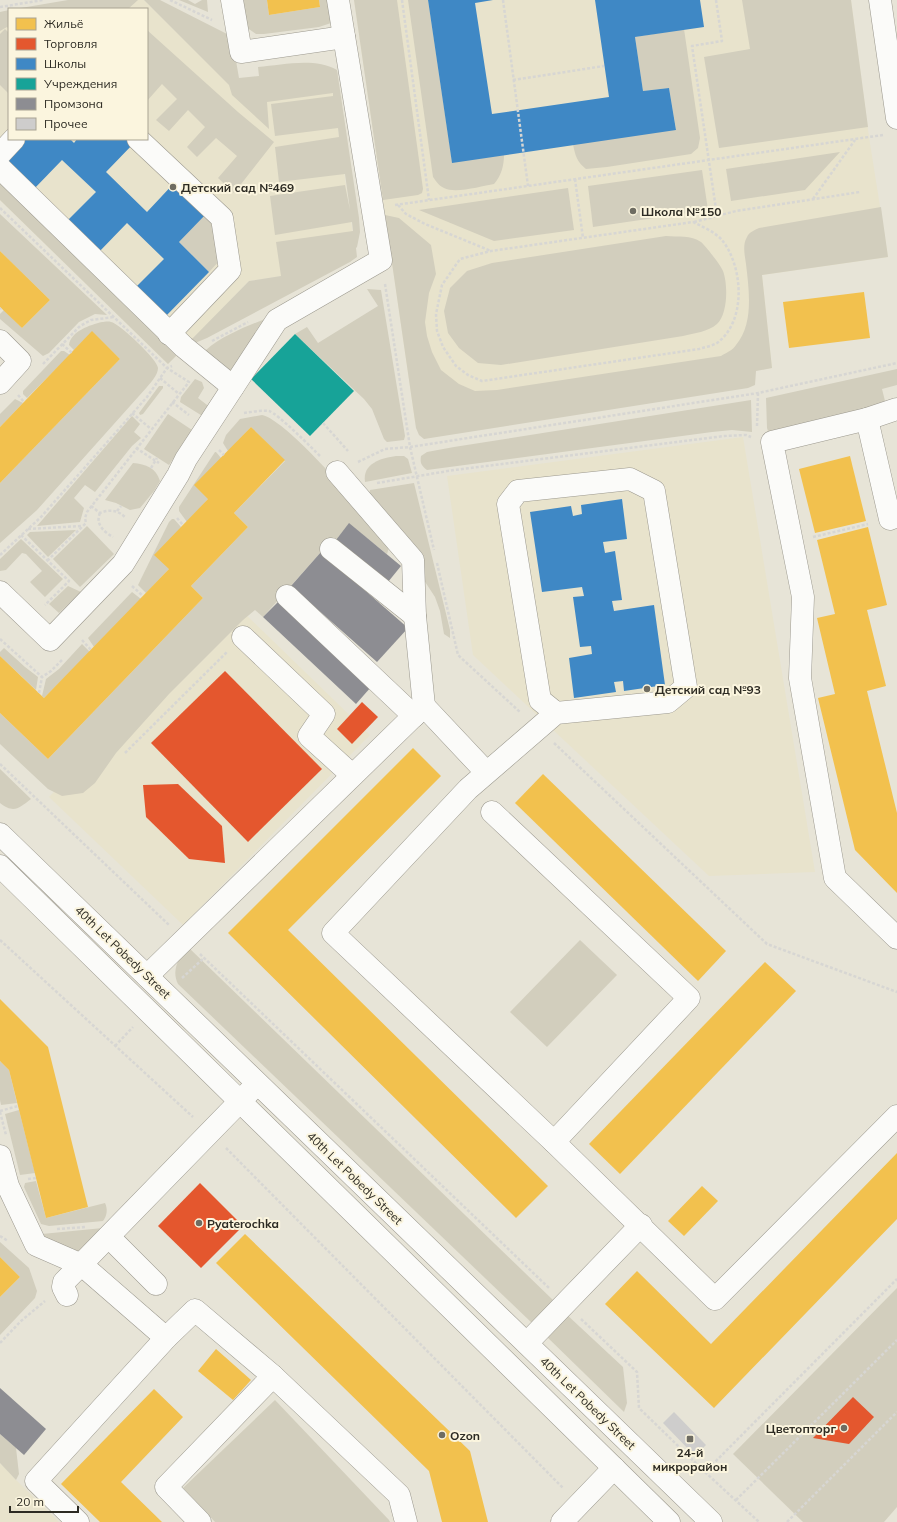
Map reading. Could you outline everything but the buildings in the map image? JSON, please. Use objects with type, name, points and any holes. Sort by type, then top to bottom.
[{"type":"street","points":[[232,0],[241,52],[344,37]]},
{"type":"street","points":[[0,592],[30,619],[50,640],[124,564],[178,475],[186,459],[277,320],[381,260],[338,0]]},
{"type":"street","points":[[880,0],[894,82],[894,126]]},
{"type":"street","points":[[0,154],[13,140]]},
{"type":"street","points":[[139,140],[222,218],[230,270],[169,334]]},
{"type":"street","points":[[0,168],[169,334],[233,388]]},
{"type":"street","points":[[0,342],[20,361],[0,383]]},
{"type":"street","points":[[897,409],[867,419],[772,442],[803,597],[800,678],[834,878],[897,938]]},
{"type":"street","points":[[867,419],[894,518]]},
{"type":"street","points":[[556,713],[540,700],[508,504],[518,491],[630,479],[654,491],[686,687],[668,702],[556,713],[468,789],[333,933],[641,1225],[715,1299],[897,1116]]},
{"type":"street","points":[[147,976],[419,711],[413,560],[343,480]]},
{"type":"street","points":[[332,549],[415,616]]},
{"type":"street","points":[[287,596],[419,711],[486,772]]},
{"type":"street","points":[[243,637],[324,714],[309,736],[352,776]]},
{"type":"street","points":[[492,812],[689,998],[554,1142]]},
{"type":"street","name":"40th Let Pobedy Street","points":[[0,834],[711,1522]]},
{"type":"street","name":"40th Let Pobedy Street","points":[[0,866],[669,1522]]},
{"type":"street","points":[[65,1291],[64,1282],[209,1132],[258,1084]]},
{"type":"street","points":[[4,1149],[4,1190],[36,1245],[82,1265],[166,1338]]},
{"type":"street","points":[[527,1343],[641,1225]]},
{"type":"street","points":[[115,1230],[156,1284]]},
{"type":"street","points":[[78,1522],[36,1481],[166,1338],[195,1310],[273,1376],[399,1495],[406,1522]]},
{"type":"street","points":[[200,1522],[166,1487],[273,1376]]},
{"type":"street","points":[[568,1517],[614,1468]]},
{"type":"path","points":[[0,7],[43,0]]},
{"type":"path","points":[[170,0],[238,33]]},
{"type":"path","points":[[402,0],[429,200]]},
{"type":"path","points":[[503,0],[528,186]]},
{"type":"path","points":[[716,0],[722,41],[692,46],[717,216]]},
{"type":"path","points":[[513,80],[604,66]]},
{"type":"path","points":[[372,208],[855,140],[894,126]]},
{"type":"path","points":[[812,199],[855,140]]},
{"type":"path","points":[[575,179],[583,238]]},
{"type":"path","points":[[693,222],[721,239],[730,253],[739,284],[738,303],[734,317],[729,329],[716,343],[699,349],[482,381],[468,376],[456,366],[443,347],[437,331],[436,314],[442,285],[460,259],[491,252],[693,222],[736,211],[860,192]]},
{"type":"path","points":[[398,204],[406,214],[425,224],[491,252]]},
{"type":"path","points":[[0,208],[167,368],[189,382],[86,512],[86,523],[48,560]]},
{"type":"path","points":[[381,260],[410,447],[435,554]]},
{"type":"path","points":[[80,326],[91,320],[115,317]]},
{"type":"path","points":[[0,555],[41,517],[147,397],[167,368],[190,352],[253,319]]},
{"type":"path","points":[[62,344],[72,353]]},
{"type":"path","points":[[343,480],[385,449],[410,447],[758,393],[897,363]]},
{"type":"path","points":[[160,378],[179,394]]},
{"type":"path","points":[[757,431],[758,393]]},
{"type":"path","points":[[242,414],[255,411],[270,411],[287,425],[343,480],[417,476],[724,436],[746,435],[757,438]]},
{"type":"path","points":[[132,413],[151,430]]},
{"type":"path","points":[[322,423],[336,438]]},
{"type":"path","points":[[136,448],[156,459],[178,475]]},
{"type":"path","points":[[151,468],[156,459]]},
{"type":"path","points":[[91,506],[100,513]]},
{"type":"path","points":[[118,512],[121,506]]},
{"type":"path","points":[[100,513],[112,510],[118,512],[128,520]]},
{"type":"path","points":[[100,513],[98,519],[100,526],[106,534],[113,538],[119,538]]},
{"type":"path","points":[[792,542],[894,518]]},
{"type":"path","points":[[27,530],[82,526]]},
{"type":"path","points":[[21,535],[69,581],[30,619]]},
{"type":"path","points":[[437,562],[458,655],[538,728],[767,944],[897,992]]},
{"type":"path","points":[[132,586],[143,596]]},
{"type":"path","points":[[125,753],[243,637]]},
{"type":"path","points":[[82,640],[91,650]]},
{"type":"path","points":[[0,646],[4,643]]},
{"type":"path","points":[[39,693],[42,677]]},
{"type":"path","points":[[0,764],[637,1372],[639,1408],[759,1522]]},
{"type":"path","points":[[0,940],[236,1157],[568,1517]]},
{"type":"path","points":[[4,1149],[0,1111],[18,1106]]},
{"type":"path","points":[[55,1229],[115,1230]]},
{"type":"path","points":[[705,1472],[897,1279]]},
{"type":"path","points":[[0,1343],[21,1321],[65,1291]]},
{"type":"path","points":[[736,1500],[897,1340]]},
{"type":"path","points":[[787,1522],[897,1412]]},
{"type":"shaded area","points":[[68,0],[138,0],[129,8],[21,8]]},
{"type":"shaded area","name":"Детский сад №469","points":[[125,0],[144,0],[230,85],[330,74],[355,248],[328,269],[249,281],[168,364],[0,200],[0,23],[8,21],[8,140],[148,140],[148,8],[81,8]]},
{"type":"shaded area","points":[[144,0],[160,0],[227,34],[235,55],[239,78],[259,76],[258,67],[298,63],[318,64],[337,70],[359,218],[360,232],[356,248],[357,257],[207,338],[195,343],[190,341],[249,281],[281,276],[276,242],[353,231],[352,222],[275,235],[270,196],[345,185],[350,210],[345,174],[279,182],[275,147],[339,137],[338,128],[275,136],[271,104],[333,96],[333,93],[267,102],[269,129],[232,95],[229,85]]},
{"type":"shaded area","points":[[179,0],[188,0],[195,4],[202,0],[207,0],[208,12]]},
{"type":"shaded area","points":[[242,0],[267,0],[269,15],[320,7],[319,0],[334,0],[331,23],[319,27],[256,34],[246,27]]},
{"type":"shaded area","name":"Школа №150","points":[[354,0],[851,0],[869,137],[888,257],[762,275],[772,368],[415,421]]},
{"type":"shaded area","points":[[354,0],[397,0],[423,189],[422,193],[418,195],[383,200]]},
{"type":"shaded area","points":[[408,0],[428,0],[452,162],[504,155],[502,171],[494,184],[461,190],[449,190],[441,186],[433,177]]},
{"type":"shaded area","points":[[742,0],[851,0],[868,127],[719,148],[704,57],[750,49]]},
{"type":"shaded area","points":[[8,10],[8,28],[7,27],[0,31],[0,12]]},
{"type":"shaded area","points":[[5,29],[8,32],[8,93],[0,85],[0,34]]},
{"type":"shaded area","points":[[684,29],[700,138],[698,148],[691,154],[586,169],[580,164],[573,144],[676,129],[669,88],[643,91],[635,37]]},
{"type":"shaded area","points":[[148,31],[238,112],[274,142],[234,193],[218,178],[237,156],[216,138],[197,157],[187,147],[205,127],[188,110],[169,131],[156,120],[177,99],[162,84],[148,100]]},
{"type":"shaded area","points":[[840,152],[805,190],[731,201],[726,169]]},
{"type":"shaded area","points":[[702,170],[708,210],[593,227],[588,186]]},
{"type":"shaded area","points":[[0,180],[180,352],[168,364],[0,200]]},
{"type":"shaded area","points":[[568,188],[574,230],[494,241],[419,210]]},
{"type":"shaded area","points":[[881,207],[888,257],[762,275],[772,368],[756,371],[755,385],[748,388],[424,439],[419,435],[416,428],[385,215],[399,218],[431,245],[436,274],[429,293],[425,322],[427,336],[432,352],[441,370],[459,384],[475,391],[497,390],[721,356],[735,347],[742,337],[746,327],[749,296],[744,247],[745,240],[752,231],[759,228]]},
{"type":"shaded area","points":[[208,212],[222,258],[209,272],[179,242]]},
{"type":"shaded area","points":[[0,214],[107,315],[95,314],[79,322],[49,353],[43,356],[0,319],[0,314],[4,310],[22,328],[50,300],[0,251]]},
{"type":"shaded area","points":[[666,236],[689,237],[701,242],[720,265],[723,271],[726,283],[725,306],[721,319],[717,324],[709,329],[683,336],[501,365],[478,363],[459,348],[448,333],[444,311],[450,288],[467,271],[492,263]]},
{"type":"shaded area","points":[[367,289],[381,290],[405,436],[404,440],[387,442],[384,439],[372,409],[364,399],[295,334],[307,327],[318,343],[378,306]]},
{"type":"shaded area","points":[[265,319],[235,369],[229,371],[206,354],[206,350],[219,340]]},
{"type":"shaded area","points":[[102,322],[110,322],[115,324],[138,342],[156,364],[158,368],[157,373],[147,387],[37,510],[0,543],[0,483],[120,359],[92,332],[74,350],[69,345],[70,340],[77,332]]},
{"type":"shaded area","points":[[61,351],[64,351],[70,355],[27,398],[23,394],[23,391]]},
{"type":"shaded area","points":[[897,369],[897,385],[882,389],[886,405],[782,431],[768,431],[766,398]]},
{"type":"shaded area","points":[[195,379],[202,382],[204,388],[198,398],[211,408],[204,417],[180,402],[181,397]]},
{"type":"shaded area","points":[[159,386],[163,386],[163,388],[143,414],[140,415],[139,413]]},
{"type":"shaded area","points":[[15,399],[23,403],[0,427],[0,414]]},
{"type":"shaded area","points":[[751,400],[752,432],[732,430],[712,432],[427,470],[421,462],[421,456],[427,452]]},
{"type":"shaded area","points":[[168,414],[192,430],[169,465],[144,449]]},
{"type":"shaded area","points":[[262,415],[274,421],[290,433],[347,492],[391,541],[387,554],[349,524],[336,540],[321,552],[263,617],[255,610],[243,620],[169,694],[116,753],[95,783],[83,793],[62,796],[48,789],[0,744],[0,713],[48,759],[203,598],[191,586],[248,527],[234,513],[285,461],[251,427],[228,451],[223,443],[226,435],[240,419]]},
{"type":"shaded area","points":[[132,416],[140,424],[134,432],[141,438],[132,446],[95,492],[85,485],[74,498],[84,508],[80,522],[37,526]]},
{"type":"shaded area","name":"Детский сад №93","points":[[743,437],[815,872],[709,876],[473,655],[447,476]]},
{"type":"shaded area","points":[[215,452],[221,458],[208,499],[187,522],[179,511],[179,507]]},
{"type":"shaded area","points":[[396,456],[404,456],[408,459],[412,473],[365,482],[365,476],[370,466],[379,460]]},
{"type":"shaded area","points":[[133,463],[142,464],[153,470],[160,481],[140,508],[130,510],[116,503],[105,500]]},
{"type":"shaded area","points":[[414,483],[450,630],[450,638],[444,634],[440,611],[435,597],[369,496],[370,490]]},
{"type":"shaded area","points":[[174,519],[181,527],[169,569],[146,593],[138,585],[169,522]]},
{"type":"shaded area","points":[[87,526],[114,554],[80,587],[53,559]]},
{"type":"shaded area","points":[[76,530],[48,557],[27,535],[30,532]]},
{"type":"shaded area","points":[[21,539],[63,579],[45,597],[30,582],[42,571],[26,554],[22,553],[6,570],[0,571],[0,559]]},
{"type":"shaded area","points":[[68,586],[81,592],[59,613],[49,604]]},
{"type":"shaded area","points":[[132,592],[141,599],[94,647],[88,638]]},
{"type":"shaded area","points":[[237,606],[370,735],[183,925],[49,797]]},
{"type":"shaded area","points":[[82,644],[90,652],[44,698],[42,696],[46,679],[59,669]]},
{"type":"shaded area","points":[[4,648],[38,677],[36,690],[0,656],[0,652]]},
{"type":"shaded area","points":[[0,769],[31,799],[20,807],[13,809],[0,803]]},
{"type":"shaded area","points":[[580,940],[617,975],[547,1047],[510,1012]]},
{"type":"shaded area","points":[[187,946],[554,1301],[533,1324],[178,984],[175,974],[177,964]]},
{"type":"shaded area","points":[[0,1061],[9,1070],[17,1103],[1,1105]]},
{"type":"shaded area","points":[[19,1110],[35,1173],[20,1175],[5,1114]]},
{"type":"shaded area","points":[[36,1181],[46,1218],[105,1203],[107,1210],[103,1221],[49,1226],[41,1224],[24,1187],[25,1183]]},
{"type":"shaded area","points":[[113,1227],[86,1253],[58,1249],[42,1234]]},
{"type":"shaded area","points":[[0,1242],[29,1268],[37,1291],[35,1298],[0,1335],[0,1297],[20,1277],[0,1257]]},
{"type":"shaded area","points":[[897,1288],[897,1507],[884,1522],[803,1522],[733,1454]]},
{"type":"shaded area","points":[[565,1313],[623,1367],[627,1403],[624,1412],[544,1334]]},
{"type":"shaded area","points":[[275,1400],[390,1522],[215,1522],[183,1488]]},
{"type":"shaded area","points":[[0,1434],[16,1448],[19,1474],[16,1480],[0,1463]]},
{"type":"shaded area","points":[[0,1463],[16,1480],[59,1522],[0,1522]]},
{"type":"place","name":"Детский сад №469","points":[[173,187]]},
{"type":"place","name":"Школа №150","points":[[633,211]]},
{"type":"place","name":"Детский сад №93","points":[[647,689]]},
{"type":"place","name":"Pyaterochka","points":[[199,1223]]},
{"type":"place","name":"Цветопторг","points":[[844,1428]]},
{"type":"place","name":"Ozon","points":[[442,1435]]},
{"type":"place","name":"24-й микрорайон","points":[[690,1439]]}]
